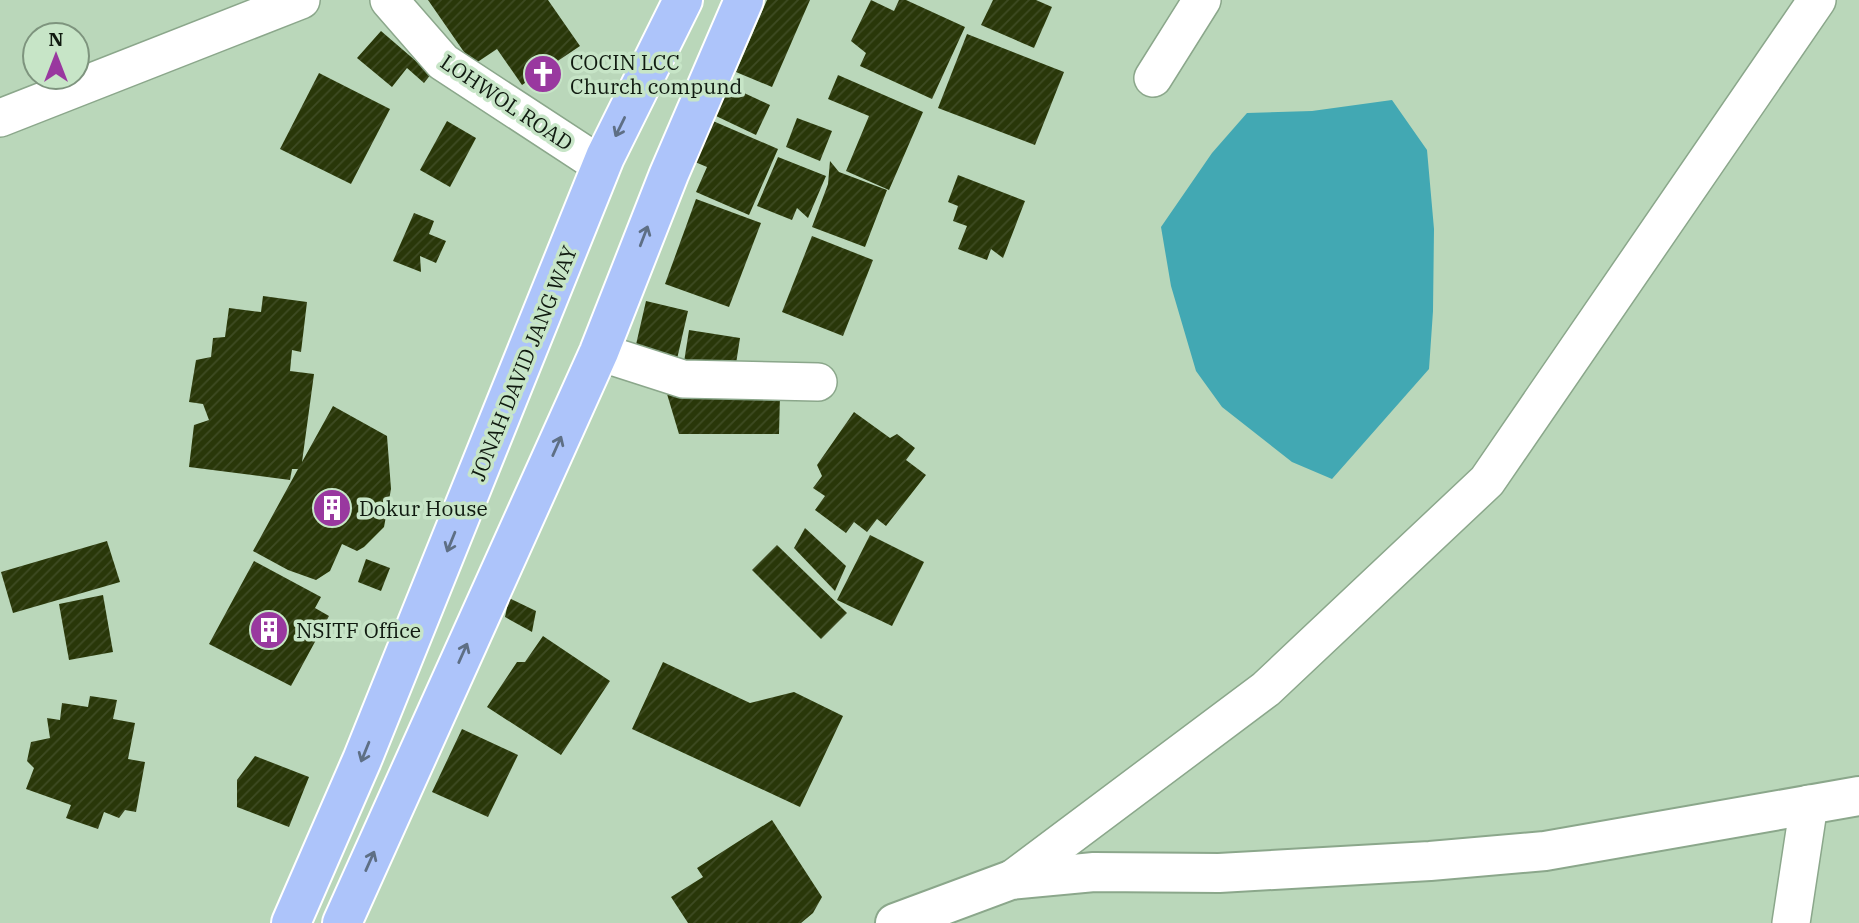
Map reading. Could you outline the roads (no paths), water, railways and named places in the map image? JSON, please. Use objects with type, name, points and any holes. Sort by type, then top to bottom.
[{"type":"main road","name":"JONAH DAVID JANG WAY","points":[[291,923],[362,760],[602,166],[683,0]]},
{"type":"main road","points":[[342,923],[600,352],[669,174],[744,0]]},
{"type":"street","points":[[0,118],[301,0]]},
{"type":"street","name":"LOHWOL ROAD","points":[[389,0],[443,62],[602,166]]},
{"type":"street","points":[[1153,78],[1202,0]]},
{"type":"street","points":[[1011,880],[1266,689],[1487,481],[1817,0]]},
{"type":"street","points":[[600,352],[683,379],[818,382]]},
{"type":"street","points":[[895,923],[1011,880],[1094,872],[1219,873],[1404,863],[1545,851],[1859,796]]},
{"type":"street","points":[[1791,923],[1809,804]]},
{"type":"water","points":[[1392,100],[1427,150],[1434,229],[1429,369],[1332,479],[1292,462],[1222,407],[1196,371],[1171,286],[1161,227],[1212,153],[1247,113],[1312,111]]},
{"type":"place","name":"COCIN LCC Church compund","points":[[543,74]]},
{"type":"place","name":"Dokur House","points":[[332,508]]},
{"type":"place","name":"NSITF Office","points":[[269,630]]}]
